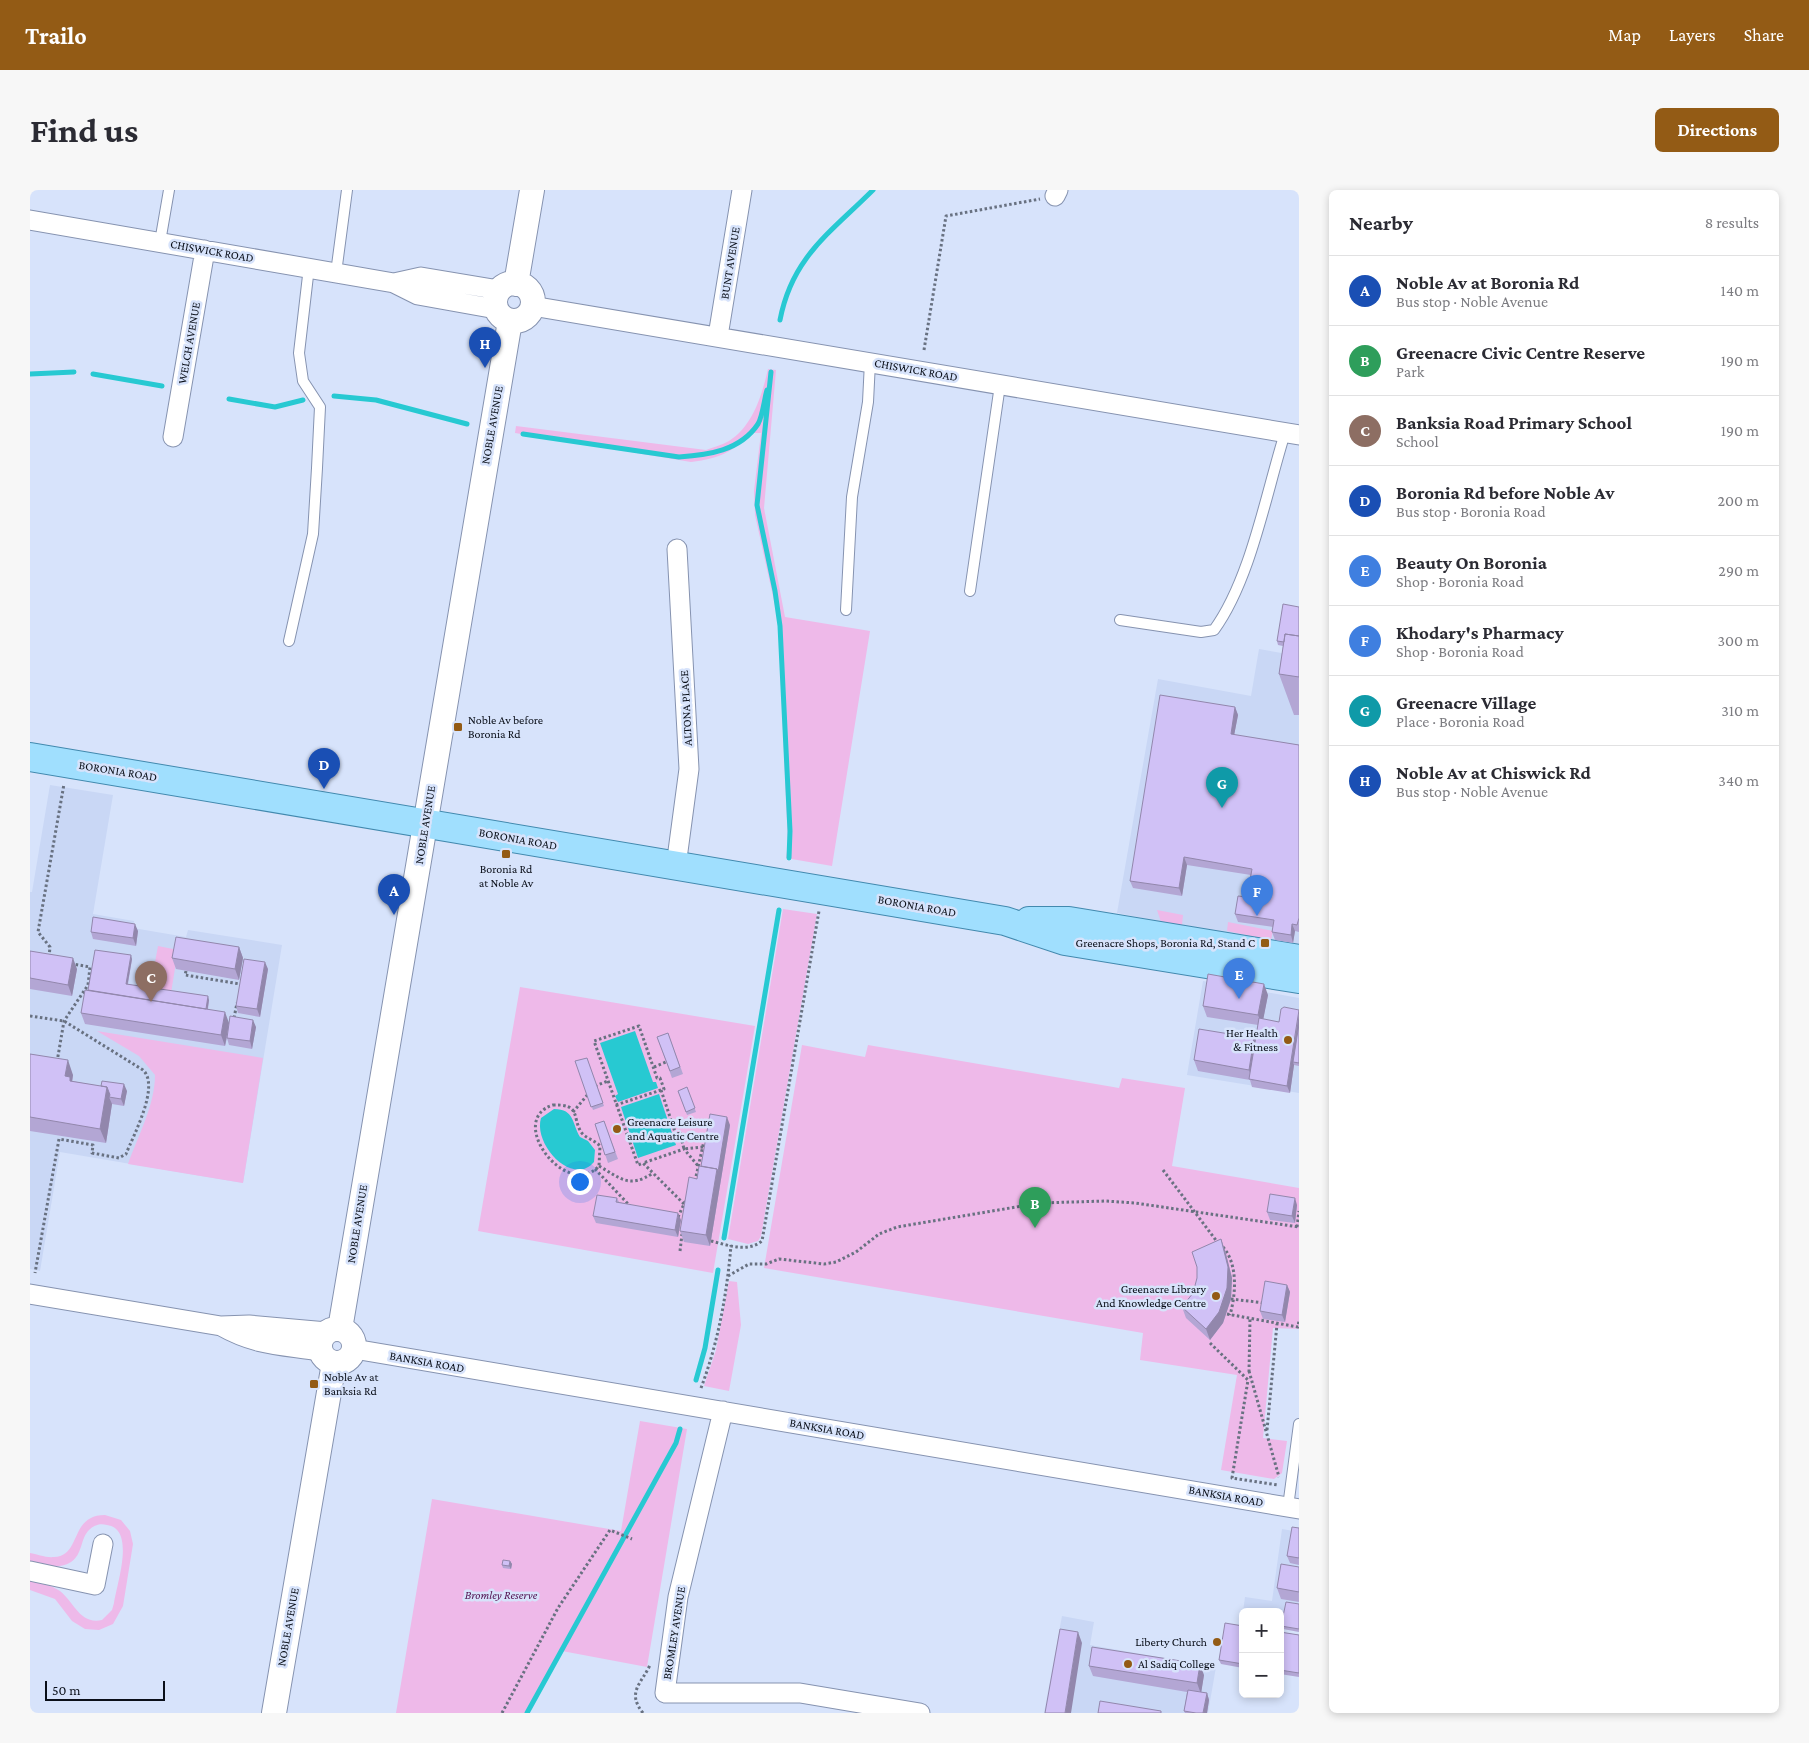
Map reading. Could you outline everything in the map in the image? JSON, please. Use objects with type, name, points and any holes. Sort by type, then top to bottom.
[{"type":"main road","name":"BORONIA ROAD","points":[[30,756],[1005,921],[1066,941],[1299,979]]},
{"type":"main road","name":"BORONIA ROAD","points":[[1005,921],[1069,921],[1299,959]]},
{"type":"street","name":"NOBLE AVENUE","points":[[274,1713],[330,1344],[425,823],[505,301],[532,190]]},
{"type":"street","name":"BUNT AVENUE","points":[[718,336],[742,190]]},
{"type":"street","name":"CHISWICK ROAD","points":[[30,220],[394,283],[418,294],[505,301]]},
{"type":"street","name":"WELCH AVENUE","points":[[174,437],[205,250]]},
{"type":"street","points":[[505,301],[527,289],[532,300],[532,306]]},
{"type":"street","name":"CHISWICK ROAD","points":[[532,306],[1292,434]]},
{"type":"street","name":"ALTONA PLACE","points":[[676,866],[689,768],[677,549]]},
{"type":"street","points":[[30,1294],[221,1326],[251,1341],[283,1348],[330,1344],[349,1359],[354,1350]]},
{"type":"street","name":"BANKSIA ROAD","points":[[354,1350],[1294,1508]]},
{"type":"street","name":"BROMLEY AVENUE","points":[[723,1411],[678,1598],[665,1694],[800,1694],[920,1713]]},
{"type":"street","points":[[30,1571],[95,1585],[103,1544]]},
{"type":"lane","points":[[160,242],[169,190]]},
{"type":"lane","points":[[336,272],[347,190]]},
{"type":"lane","points":[[289,642],[313,534],[318,468],[320,407],[303,381],[299,353],[309,268]]},
{"type":"lane","points":[[846,610],[852,497],[868,402],[870,362]]},
{"type":"lane","points":[[970,591],[1000,385]]},
{"type":"lane","points":[[1120,620],[1201,632],[1214,630],[1226,613],[1292,434]]},
{"type":"lane","points":[[1294,1508],[1299,1424]]},
{"type":"path","points":[[924,350],[946,216],[1057,193]]},
{"type":"path","points":[[56,961],[48,960],[50,947],[38,932],[64,784]]},
{"type":"path","points":[[711,1242],[750,1247],[762,1241],[819,910]]},
{"type":"path","points":[[57,1062],[64,1021],[88,985],[92,967],[65,963]]},
{"type":"path","points":[[186,971],[185,975],[242,985],[239,993]]},
{"type":"path","points":[[234,1018],[237,1001]]},
{"type":"path","points":[[30,1016],[64,1021],[143,1070],[149,1077],[148,1098],[126,1154],[119,1158],[92,1153],[92,1145],[59,1139],[35,1273]]},
{"type":"path","points":[[225,1016],[238,1018],[237,1024]]},
{"type":"path","points":[[616,1105],[664,1089],[660,1078],[657,1078],[640,1026],[594,1041],[616,1105],[638,1165],[684,1149],[703,1147]]},
{"type":"path","points":[[48,1061],[57,1062],[62,1065]]},
{"type":"path","points":[[654,1067],[666,1062]]},
{"type":"path","points":[[573,1112],[594,1087],[608,1081]]},
{"type":"path","points":[[661,1090],[676,1135],[680,1133],[684,1149],[699,1167]]},
{"type":"path","points":[[563,1105],[573,1112],[581,1132],[600,1146],[599,1166],[583,1175],[564,1170],[551,1161],[537,1140],[535,1133],[537,1118],[545,1108],[563,1105]]},
{"type":"path","points":[[692,1187],[699,1167],[704,1141],[710,1140]]},
{"type":"path","points":[[643,1163],[684,1204]]},
{"type":"path","points":[[599,1166],[627,1182],[640,1180],[653,1173]]},
{"type":"path","points":[[595,1169],[633,1209]]},
{"type":"path","points":[[1163,1170],[1227,1253],[1234,1279],[1233,1299],[1229,1314],[1277,1324],[1283,1327],[1298,1327],[1299,1320]]},
{"type":"path","points":[[610,1198],[616,1192]]},
{"type":"path","points":[[678,1217],[689,1193]]},
{"type":"path","points":[[728,1276],[749,1264],[766,1264],[779,1259],[829,1264],[856,1252],[879,1234],[897,1227],[1040,1203],[1106,1201],[1193,1211],[1298,1227],[1299,1211]]},
{"type":"path","points":[[669,1216],[685,1218]]},
{"type":"path","points":[[680,1250],[684,1226]]},
{"type":"path","points":[[700,1388],[712,1360],[732,1245]]},
{"type":"path","points":[[1260,1320],[1265,1293]]},
{"type":"path","points":[[1233,1299],[1264,1303]]},
{"type":"path","points":[[1250,1318],[1250,1372],[1232,1478],[1277,1486],[1280,1483],[1250,1372]]},
{"type":"path","points":[[1267,1434],[1277,1324]]},
{"type":"path","points":[[1210,1343],[1248,1380]]},
{"type":"path","points":[[502,1713],[558,1608],[610,1530],[619,1532],[632,1539]]},
{"type":"shaded area","points":[[1259,649],[1299,656],[1299,949],[1117,913],[1158,679],[1251,696]]},
{"type":"shaded area","points":[[50,785],[113,795],[93,914],[134,921],[133,928],[186,937],[188,930],[282,945],[243,1183],[60,1152],[40,1271],[30,1269],[30,892],[32,892]]},
{"type":"shaded area","points":[[1203,981],[1299,998],[1299,1093],[1187,1075]]},
{"type":"shaded area","points":[[635,1031],[653,1082],[656,1082],[658,1088],[618,1102],[615,1096],[618,1094],[600,1043]]},
{"type":"shaded area","points":[[659,1094],[676,1145],[638,1158],[621,1107]]},
{"type":"shaded area","points":[[554,1109],[569,1114],[580,1137],[588,1141],[595,1150],[594,1162],[585,1168],[576,1169],[566,1166],[549,1150],[543,1140],[540,1129],[541,1118]]},
{"type":"shaded area","points":[[1282,1529],[1299,1532],[1299,1631],[1284,1628],[1284,1608],[1244,1608],[1245,1597],[1272,1601]]},
{"type":"shaded area","name":"Al Sadiq College","points":[[1062,1616],[1094,1622],[1090,1645],[1216,1667],[1208,1713],[1044,1713]]},
{"type":"green space","points":[[768,369],[776,370],[764,508],[785,617],[870,631],[832,866],[786,858],[788,843],[778,619],[755,515],[754,491],[761,433],[753,433],[725,454],[691,462],[515,433],[516,426],[706,450],[729,441],[744,427],[755,409]]},
{"type":"green space","points":[[783,909],[817,914],[761,1236],[758,1241],[748,1244],[728,1239]]},
{"type":"green space","points":[[1157,910],[1183,915],[1182,925],[1161,922]]},
{"type":"green space","points":[[1228,922],[1273,931],[1271,940],[1227,931]]},
{"type":"green space","points":[[158,946],[178,950],[171,993],[150,989]]},
{"type":"green space","name":"Greenacre Leisure and Aquatic Centre","points":[[520,987],[755,1026],[713,1273],[478,1231]]},
{"type":"green space","points":[[97,1031],[263,1058],[243,1183],[128,1164],[149,1109],[155,1075],[139,1056]]},
{"type":"green space","points":[[802,1045],[865,1057],[868,1045],[1119,1088],[1122,1078],[1185,1088],[1172,1166],[1299,1188],[1299,1329],[1273,1328],[1263,1438],[1287,1441],[1282,1473],[1274,1479],[1221,1470],[1237,1375],[1140,1360],[1143,1333],[764,1268]]},
{"type":"green space","points":[[729,1281],[737,1282],[741,1325],[729,1391],[704,1386],[716,1350]]},
{"type":"green space","name":"Bromley Reserve","points":[[640,1421],[687,1429],[647,1667],[562,1651],[528,1713],[396,1713],[432,1499],[621,1531]]},
{"type":"green space","points":[[105,1515],[121,1520],[130,1531],[133,1544],[123,1606],[113,1624],[99,1630],[85,1629],[72,1621],[55,1599],[30,1590],[30,1580],[60,1591],[88,1619],[94,1621],[102,1620],[112,1610],[121,1571],[123,1546],[121,1536],[116,1529],[104,1524],[93,1527],[86,1534],[75,1559],[61,1566],[45,1566],[30,1562],[30,1553],[51,1557],[63,1555],[69,1550],[80,1528],[86,1521]]},
{"type":"building","points":[[1283,604],[1299,607],[1299,636],[1285,634],[1284,642],[1277,641]]},
{"type":"building","points":[[1285,634],[1299,636],[1299,677],[1279,674]]},
{"type":"building","points":[[1160,695],[1235,707],[1231,734],[1299,745],[1299,918],[1297,925],[1292,924],[1291,935],[1272,932],[1274,920],[1235,914],[1238,896],[1247,897],[1252,869],[1184,857],[1179,888],[1130,881]]},
{"type":"building","points":[[93,917],[135,924],[133,938],[91,932]]},
{"type":"building","points":[[176,937],[239,947],[235,969],[172,958]]},
{"type":"building","points":[[95,950],[131,955],[126,984],[208,996],[206,1009],[88,990]]},
{"type":"building","points":[[30,951],[73,958],[68,985],[30,978]]},
{"type":"building","points":[[244,959],[265,962],[257,1009],[236,1006]]},
{"type":"building","points":[[1208,974],[1264,984],[1258,1015],[1203,1006]]},
{"type":"building","points":[[85,990],[225,1012],[221,1035],[81,1013]]},
{"type":"building","points":[[1284,1007],[1299,1010],[1287,1086],[1249,1079],[1259,1018],[1279,1022],[1281,1009]]},
{"type":"building","points":[[230,1016],[253,1020],[250,1041],[227,1038]]},
{"type":"building","points":[[1299,1024],[1299,1063],[1293,1062]]},
{"type":"building","points":[[1199,1029],[1254,1038],[1249,1070],[1194,1060]]},
{"type":"building","points":[[668,1033],[680,1067],[670,1071],[657,1037]]},
{"type":"building","points":[[30,1054],[68,1060],[65,1076],[70,1077],[70,1081],[107,1087],[100,1129],[30,1117]]},
{"type":"building","points":[[587,1058],[603,1103],[591,1107],[575,1061]]},
{"type":"building","points":[[102,1081],[124,1084],[121,1099],[109,1097],[107,1087],[101,1086]]},
{"type":"building","points":[[687,1087],[695,1108],[686,1112],[678,1091]]},
{"type":"building","points":[[710,1114],[727,1117],[718,1172],[717,1169],[701,1166]]},
{"type":"building","points":[[604,1121],[615,1152],[605,1155],[595,1124]]},
{"type":"building","points":[[699,1166],[717,1169],[706,1235],[680,1231],[689,1177],[697,1179]]},
{"type":"building","points":[[1270,1194],[1295,1198],[1292,1216],[1267,1212]]},
{"type":"building","points":[[597,1195],[617,1198],[616,1202],[678,1213],[675,1230],[593,1216]]},
{"type":"building","name":"Greenacre Library And Knowledge Centre","points":[[1221,1239],[1228,1267],[1227,1288],[1219,1312],[1206,1329],[1182,1307],[1193,1293],[1197,1278],[1197,1267],[1192,1252]]},
{"type":"building","points":[[1265,1281],[1287,1285],[1282,1315],[1260,1311]]},
{"type":"building","points":[[1292,1527],[1299,1528],[1299,1558],[1287,1556]]},
{"type":"building","points":[[503,1560],[510,1561],[509,1566],[502,1565]]},
{"type":"building","points":[[1281,1564],[1299,1567],[1299,1592],[1277,1588]]},
{"type":"building","points":[[1286,1602],[1299,1604],[1299,1629],[1284,1626]]},
{"type":"building","points":[[1225,1623],[1239,1625],[1239,1663],[1219,1660]]},
{"type":"building","points":[[1060,1629],[1078,1632],[1065,1713],[1045,1713]]},
{"type":"building","points":[[1284,1633],[1299,1635],[1299,1673],[1284,1671]]},
{"type":"building","points":[[1092,1647],[1200,1664],[1197,1683],[1089,1666]]},
{"type":"building","points":[[1188,1690],[1207,1693],[1203,1713],[1184,1711]]},
{"type":"building","points":[[1100,1701],[1161,1711],[1161,1713],[1098,1713]]},
{"type":"waterway","points":[[780,320],[786,298],[803,263],[828,233],[873,190]]},
{"type":"waterway","points":[[30,374],[74,372]]},
{"type":"waterway","points":[[771,372],[757,505],[775,591],[780,626],[790,831],[789,858]]},
{"type":"waterway","points":[[93,374],[162,386]]},
{"type":"waterway","points":[[523,434],[679,457],[701,455],[733,446],[751,433],[760,420],[767,390]]},
{"type":"waterway","points":[[334,396],[376,400],[467,424]]},
{"type":"waterway","points":[[229,399],[275,407],[303,400]]},
{"type":"waterway","points":[[724,1238],[779,910]]},
{"type":"waterway","points":[[696,1380],[705,1348],[718,1270]]},
{"type":"waterway","points":[[527,1713],[676,1443],[680,1429]]},
{"type":"place","name":"Noble Av at Chiswick Rd","points":[[485,368]]},
{"type":"place","name":"Noble Av before Boronia Rd","points":[[458,727]]},
{"type":"place","name":"Boronia Rd before Noble Av","points":[[324,789]]},
{"type":"place","name":"Greenacre Village","points":[[1222,808]]},
{"type":"place","name":"Boronia Rd at Noble Av","points":[[506,854]]},
{"type":"place","name":"Noble Av at Boronia Rd","points":[[394,915]]},
{"type":"place","name":"Khodary's Pharmacy","points":[[1257,916]]},
{"type":"place","name":"Greenacre Shops, Boronia Rd, Stand C","points":[[1265,943]]},
{"type":"place","name":"Beauty On Boronia","points":[[1239,999]]},
{"type":"place","name":"Banksia Road Primary School","points":[[151,1002]]},
{"type":"place","name":"Her Health & Fitness","points":[[1288,1040]]},
{"type":"place","name":"Greenacre Leisure and Aquatic Centre","points":[[617,1129]]},
{"type":"place","name":"Greenacre Civic Centre Reserve","points":[[1035,1228]]},
{"type":"place","name":"Greenacre Library And Knowledge Centre","points":[[1216,1296]]},
{"type":"place","name":"Noble Av at Banksia Rd","points":[[314,1384]]},
{"type":"place","name":"Liberty Church","points":[[1217,1642]]},
{"type":"place","name":"Al Sadiq College","points":[[1128,1664]]}]
